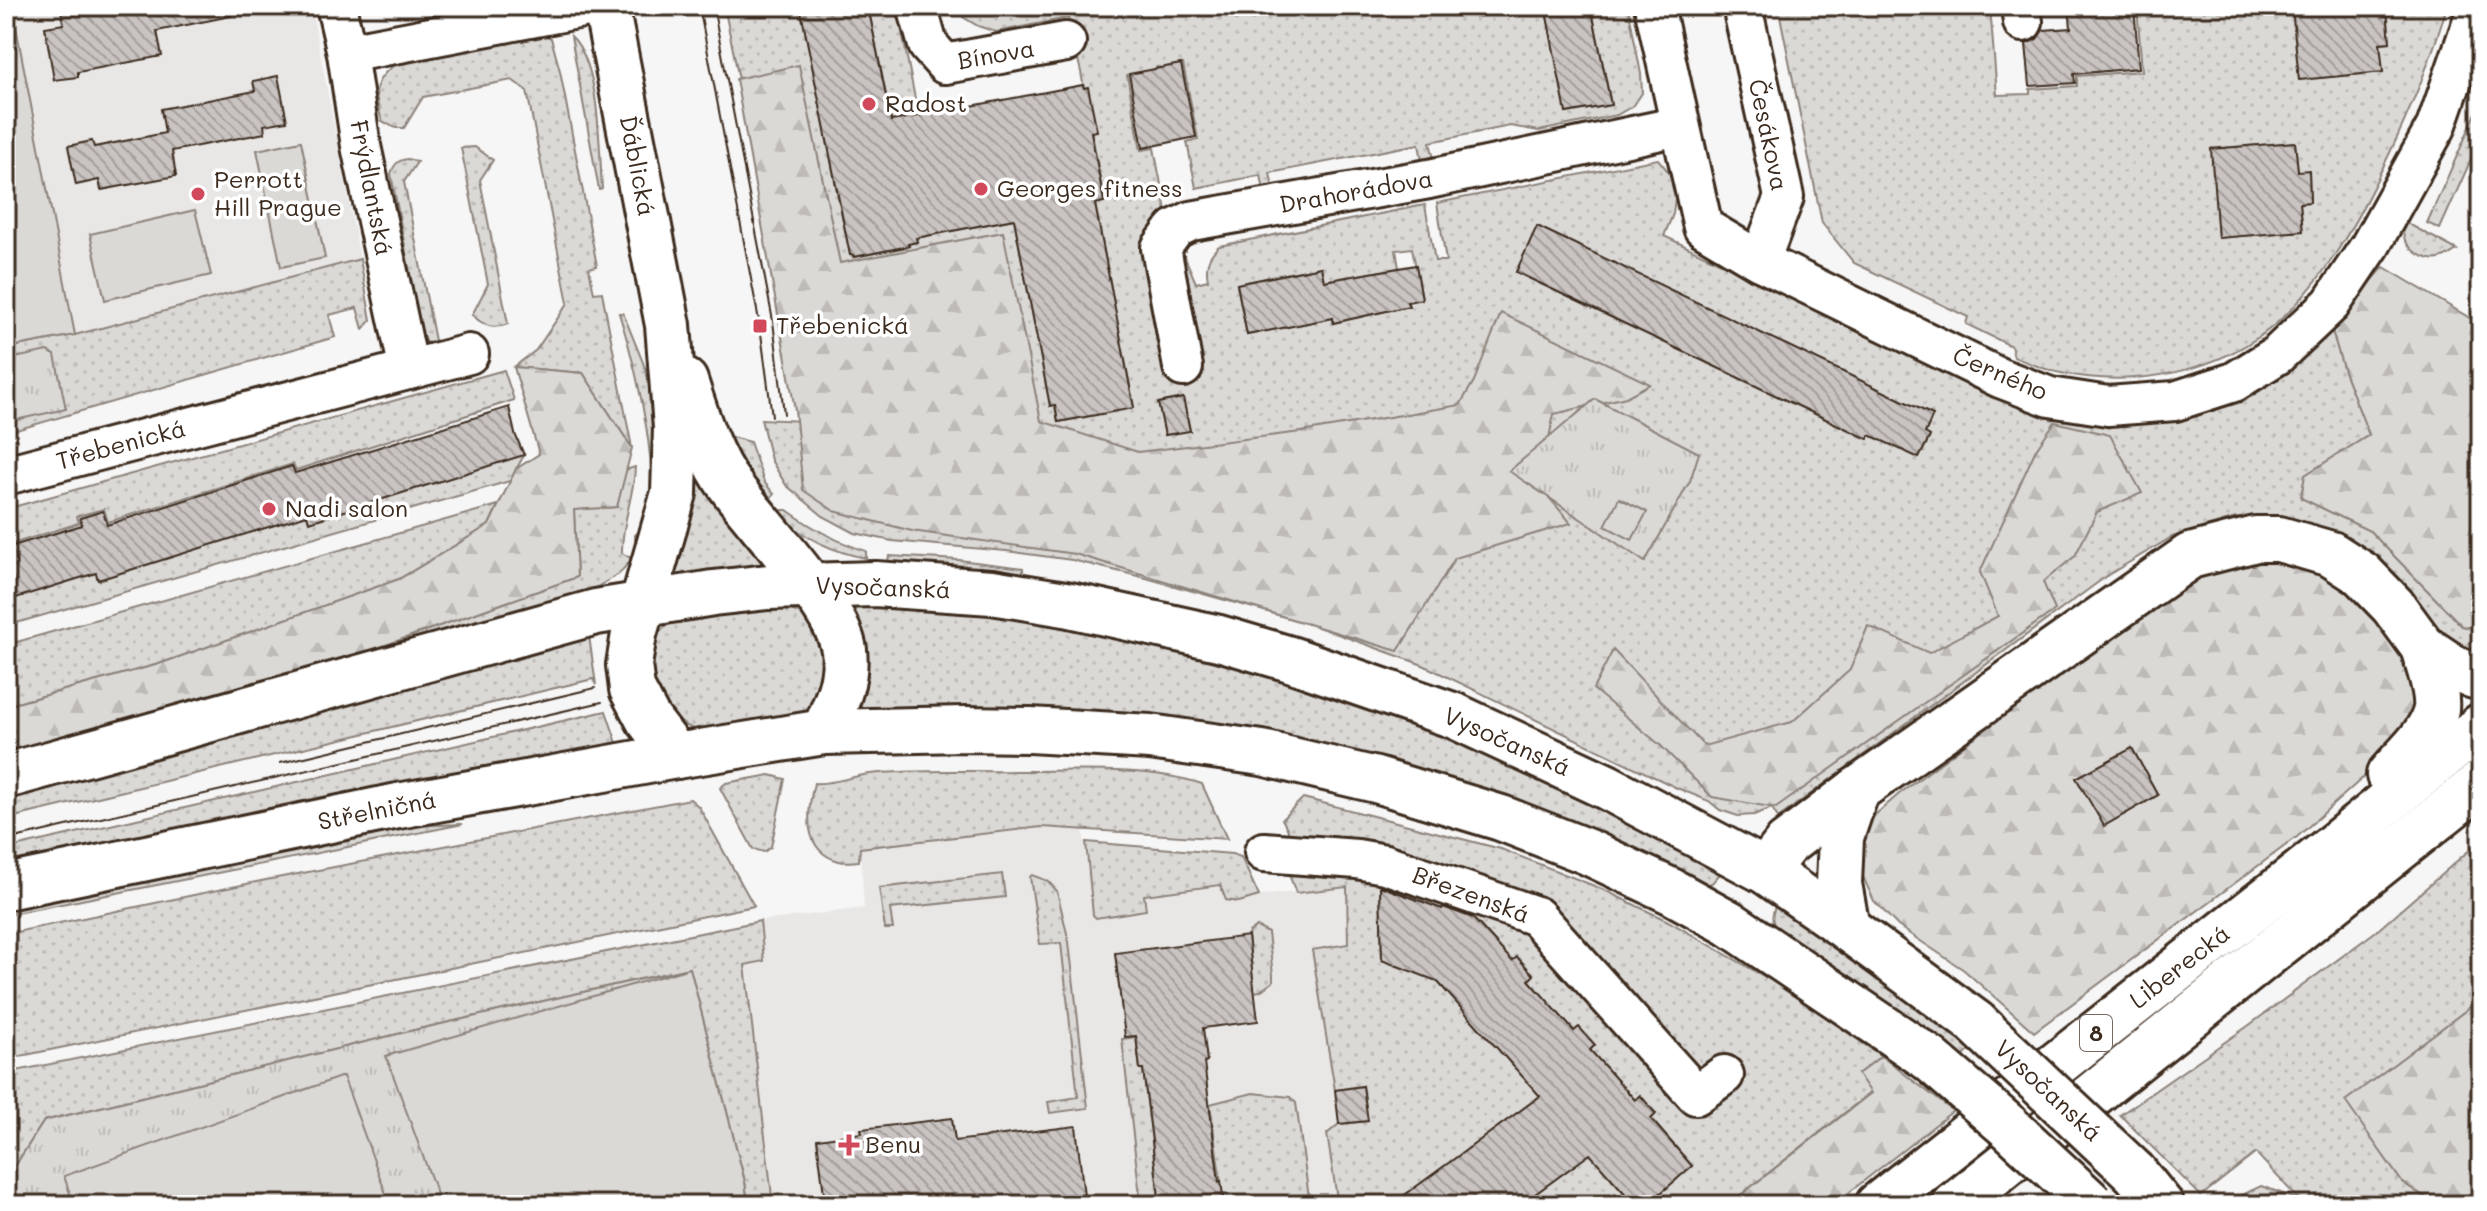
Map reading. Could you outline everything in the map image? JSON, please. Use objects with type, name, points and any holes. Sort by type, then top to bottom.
[{"type":"main road","name":"Ďáblická","points":[[606,6],[668,325]]},
{"type":"main road","points":[[668,325],[700,426],[729,485],[809,586],[838,629],[845,667],[842,686],[824,732],[965,729],[1150,737],[1262,753],[1376,780],[1501,818],[1588,852],[1671,891],[1729,923],[1930,1059],[2093,1205]]},
{"type":"main road","points":[[668,325],[676,428],[674,493],[634,634],[629,665],[632,689],[648,719],[676,756]]},
{"type":"main road","points":[[1729,923],[1786,844],[1857,790],[2190,556],[2256,539],[2279,539],[2331,554],[2362,574],[2393,606],[2423,647],[2453,667],[2481,676]]},
{"type":"main road","name":"Vysočanská","points":[[642,605],[723,591],[809,586],[875,584],[992,592],[1161,624],[1233,642],[1455,716],[1607,787],[1765,871],[1976,1023],[2148,1189]]},
{"type":"main road","points":[[6,776],[596,612],[642,605]]},
{"type":"main road","points":[[2315,861],[2425,732],[2436,710],[2435,691],[2423,647]]},
{"type":"main road","name":"Liberecká","points":[[1878,1205],[2315,861],[2481,726]]},
{"type":"main road","name":"Střelničná","points":[[6,887],[398,806],[824,732]]},
{"type":"main road","name":"Liberecká","points":[[1955,1205],[2481,783]]},
{"type":"main road","points":[[1847,928],[1839,884],[1841,837],[1857,790]]},
{"type":"main road","points":[[1965,1205],[1999,1170]]},
{"type":"street","name":"Frýdlantská","points":[[336,6],[347,53],[361,146],[409,370]]},
{"type":"street","points":[[347,53],[593,6]]},
{"type":"street","name":"Bínova","points":[[917,6],[928,45],[945,64],[1066,42]]},
{"type":"street","name":"Černého","points":[[1654,6],[1703,227],[1760,261],[2000,378],[2050,397],[2108,406],[2175,401],[2234,382],[2277,355],[2331,304],[2365,253],[2436,127],[2478,6]]},
{"type":"street","name":"Česákova","points":[[1742,6],[1784,197],[1760,261]]},
{"type":"street","name":"Drahorádova","points":[[1183,367],[1161,248],[1175,229],[1191,221],[1429,179],[1680,126]]},
{"type":"street","name":"Třebenická","points":[[6,475],[469,354]]},
{"type":"street","name":"Březenská","points":[[1264,852],[1385,864],[1536,916],[1704,1096]]},
{"type":"shaded area","name":"Perrott Hill Prague","points":[[6,6],[311,6],[360,259],[75,335],[6,348]]},
{"type":"shaded area","points":[[1042,827],[1083,828],[1093,915],[1096,918],[1145,910],[1143,895],[1221,885],[1239,902],[1259,896],[1347,886],[1352,1035],[1401,1205],[773,1205],[745,965],[763,961],[760,921],[864,908],[860,848]]},
{"type":"green space","points":[[6,6],[12,6],[75,335],[6,348]]},
{"type":"green space","points":[[724,6],[800,6],[850,255],[854,257],[908,247],[908,244],[917,242],[916,238],[1014,219],[1050,405],[1055,405],[1059,422],[1134,407],[1095,204],[1104,201],[1068,18],[996,32],[963,17],[967,6],[1545,6],[1567,113],[1611,105],[1591,6],[1628,6],[1642,93],[1634,105],[1617,115],[1539,131],[1510,126],[1430,142],[1435,164],[1423,166],[1419,144],[1270,173],[1274,194],[1265,197],[1261,175],[1196,188],[1187,142],[1198,139],[1183,64],[1127,75],[1141,150],[1154,148],[1167,216],[1196,283],[1208,280],[1208,262],[1219,246],[1425,205],[1435,261],[1446,261],[1437,203],[1658,159],[1677,182],[1673,214],[1664,236],[1999,395],[2185,414],[2260,389],[2331,327],[2369,435],[2305,475],[2301,498],[2370,531],[2462,626],[2481,629],[2481,658],[2443,643],[2385,570],[2357,544],[2335,532],[2297,521],[2236,518],[2172,537],[2108,575],[1778,818],[1772,808],[1754,815],[1738,816],[1423,665],[1307,623],[1072,560],[892,541],[855,533],[823,516],[786,485],[771,460],[761,419],[826,422],[761,187]],"holes":[[[1538,227],[1933,415],[1925,433],[1930,437],[1919,458],[1870,435],[1867,439],[1516,272]],[[1412,248],[1422,298],[1407,302],[1408,306],[1334,323],[1333,318],[1247,335],[1237,284],[1321,267],[1324,281],[1399,268],[1396,250]],[[1183,398],[1190,430],[1165,435],[1159,403]]]},
{"type":"green space","points":[[868,6],[897,6],[916,104],[922,108],[924,115],[893,130]]},
{"type":"green space","points":[[1778,6],[1990,6],[1997,95],[2030,94],[2030,89],[2077,86],[2077,76],[2142,71],[2137,6],[2292,6],[2299,80],[2383,72],[2380,43],[2390,42],[2387,11],[2378,12],[2377,6],[2447,6],[2427,67],[2393,146],[2363,207],[2326,268],[2279,321],[2256,339],[2204,364],[2176,372],[2118,379],[2061,373],[2037,366],[2014,357],[2011,346],[1966,324],[1968,317],[1854,263],[1822,223]],"holes":[[[2295,142],[2298,171],[2309,171],[2310,201],[2300,203],[2302,231],[2218,238],[2212,149]]]},
{"type":"green space","points":[[544,35],[551,38],[560,71],[597,266],[589,268],[594,293],[602,292],[632,448],[583,373],[514,367],[536,350],[568,303],[527,91],[512,80],[423,97],[404,128],[396,128],[382,121],[378,104],[378,84],[393,66]]},
{"type":"green space","points":[[571,36],[588,66],[597,108],[602,189],[599,190]]},
{"type":"green space","points":[[799,65],[840,263],[1003,232],[1041,421],[1138,452],[1301,432],[1460,405],[1474,381],[1501,313],[1650,384],[1626,397],[1554,414],[1539,486],[1571,523],[1455,558],[1398,651],[1075,554],[912,531],[834,511],[803,490],[795,410],[736,79]]},
{"type":"green space","points":[[2481,102],[2481,137],[2440,229],[2427,223]]},
{"type":"green space","points":[[301,141],[325,258],[281,267],[257,150]]},
{"type":"green space","points":[[475,147],[493,160],[480,180],[508,324],[497,327],[484,324],[472,315],[488,284],[461,148]]},
{"type":"green space","points":[[408,159],[417,162],[404,182],[436,346],[423,341],[391,174],[397,163]]},
{"type":"green space","points":[[195,210],[211,275],[105,300],[90,234]]},
{"type":"green space","points":[[2403,221],[2457,250],[2440,259],[2422,256],[2412,250],[2405,240]]},
{"type":"green space","points":[[360,259],[371,320],[363,329],[357,308],[329,315],[335,337],[6,433],[6,348],[75,335]]},
{"type":"green space","points":[[2384,267],[2470,318],[2481,299],[2481,629],[2462,626],[2370,531],[2301,498],[2305,475],[2369,435],[2331,327]]},
{"type":"green space","points":[[619,313],[623,313],[646,370],[656,416],[660,474],[641,545],[635,540],[635,535],[646,519],[651,494],[651,463],[640,394]]},
{"type":"green space","points":[[47,351],[55,355],[66,409],[6,422],[6,360]]},
{"type":"green space","points":[[514,367],[583,373],[632,448],[617,507],[574,510],[577,577],[363,653],[6,758],[6,706],[159,664],[399,579],[489,525],[516,469],[539,454]]},
{"type":"green space","points":[[504,370],[514,400],[296,470],[293,464],[108,522],[104,509],[77,516],[79,523],[6,546],[6,509]]},
{"type":"green space","points":[[1595,399],[1699,453],[1690,481],[1645,562],[1509,471]]},
{"type":"green space","points":[[2055,422],[2110,435],[2142,493],[2097,512],[2075,556],[2043,582],[2055,610],[1776,808],[1712,797],[1660,745],[1593,689],[1613,650],[1704,746],[1792,722],[1850,670],[1868,626],[1929,653],[1998,616],[1980,572],[2036,449]]},
{"type":"green space","points":[[724,435],[750,442],[764,482],[774,494],[765,504]]},
{"type":"green space","points":[[524,455],[510,481],[6,626],[6,601],[96,573],[98,580],[307,515],[310,522]]},
{"type":"green space","points":[[690,461],[774,567],[670,584]]},
{"type":"green space","points":[[635,467],[622,542],[622,553],[632,559],[619,574],[587,593],[6,758],[363,653],[577,577],[574,509],[617,507],[625,470]]},
{"type":"green space","points":[[1619,498],[1647,512],[1632,540],[1605,526]]},
{"type":"green space","points":[[498,505],[489,525],[399,579],[159,664],[6,706],[6,645]]},
{"type":"green space","points":[[787,510],[834,539],[866,551],[866,558],[841,552],[808,537],[777,515]]},
{"type":"green space","points":[[2241,554],[2291,559],[2313,566],[2351,589],[2382,621],[2421,676],[2407,738],[2297,837],[2034,1032],[1964,970],[1898,926],[1874,901],[1859,868],[1859,839],[1875,815],[1899,794],[2188,577]],"holes":[[[2132,748],[2158,795],[2104,826]]]},
{"type":"green space","points":[[889,556],[1023,568],[1023,574],[888,561]]},
{"type":"green space","points":[[849,601],[1013,615],[1156,638],[1473,740],[1717,865],[1719,875],[1712,883],[1703,886],[1482,797],[857,717]]},
{"type":"green space","points":[[775,604],[801,614],[817,627],[829,657],[817,705],[790,724],[696,731],[676,720],[658,700],[650,677],[651,654],[658,633],[680,615]]},
{"type":"green space","points":[[589,636],[596,685],[593,679],[6,819],[6,795]]},
{"type":"green space","points":[[606,711],[619,749],[6,867],[6,849]]},
{"type":"green space","points":[[1087,770],[1158,774],[1202,784],[1227,839],[1042,827],[860,848],[859,861],[847,862],[827,856],[818,849],[810,829],[814,783],[888,772]]},
{"type":"green space","points":[[770,775],[785,779],[771,847],[764,852],[753,849],[720,788],[726,783]]},
{"type":"green space","points":[[1303,798],[1501,849],[1602,889],[1668,921],[1786,989],[1881,1056],[1858,1074],[1871,1092],[1728,1205],[1647,1205],[1692,1166],[1651,1119],[1656,1113],[1640,1096],[1635,1100],[1590,1050],[1595,1045],[1579,1027],[1574,1031],[1529,980],[1533,975],[1518,957],[1512,961],[1478,923],[1465,918],[1468,912],[1445,903],[1442,909],[1380,886],[1382,960],[1437,981],[1540,1096],[1412,1205],[1338,1205],[1327,1134],[1339,1124],[1367,1121],[1363,1086],[1335,1090],[1312,950],[1348,944],[1347,887],[1296,893],[1286,866],[1288,830],[1282,819]]},
{"type":"green space","points":[[690,799],[699,807],[754,906],[6,1059],[6,934],[261,881]]},
{"type":"green space","points":[[463,824],[6,915],[6,902],[383,827]]},
{"type":"green space","points":[[2481,840],[2481,999],[2346,1101],[2402,1182],[2437,1205],[2304,1205],[2256,1153],[2201,1196],[2120,1115],[2379,929]]},
{"type":"green space","points":[[1086,842],[1232,854],[1241,857],[1259,896],[1239,902],[1226,900],[1220,885],[1144,895],[1146,910],[1096,918],[1093,915]]},
{"type":"green space","points":[[1002,874],[1005,897],[890,909],[893,929],[885,929],[879,888]]},
{"type":"green space","points":[[1032,875],[1048,881],[1057,891],[1069,942],[1088,1108],[1050,1113],[1048,1102],[1078,1097],[1061,943],[1040,944]]},
{"type":"green space","points":[[1776,905],[1977,1043],[1960,1060],[1779,934],[1773,920]]},
{"type":"green space","points":[[760,921],[764,961],[745,965],[773,1205],[748,1205],[745,1182],[689,968],[410,1031],[44,1121],[6,1180],[6,1073]]},
{"type":"green space","points":[[1257,927],[1268,933],[1273,982],[1254,992],[1248,936]]},
{"type":"green space","points":[[690,968],[745,1182],[748,1205],[6,1205],[6,1180],[44,1121],[410,1031]]},
{"type":"green space","points":[[690,968],[745,1182],[748,1205],[441,1205],[386,1056]]},
{"type":"green space","points":[[2481,999],[2481,1205],[2437,1205],[2402,1182],[2345,1101]]},
{"type":"green space","points":[[1136,1037],[1140,1069],[1143,1069],[1160,1205],[1141,1205],[1122,1039]]},
{"type":"green space","points":[[1881,1056],[1953,1111],[1833,1205],[1728,1205],[1871,1093],[1858,1074]]},
{"type":"green space","points":[[343,1076],[390,1205],[74,1205],[64,1176]]},
{"type":"green space","points":[[1253,1093],[1290,1097],[1296,1103],[1310,1205],[1224,1205],[1210,1104]]},
{"type":"green space","points":[[1590,1154],[1635,1205],[1520,1205]]},
{"type":"green space","points":[[2261,1186],[2300,1200],[2304,1205],[2227,1205],[2229,1201]]},
{"type":"building","points":[[60,6],[230,6],[231,16],[157,31],[162,56],[78,72],[78,77],[54,80],[45,27],[64,24]]},
{"type":"building","points":[[800,6],[868,6],[891,121],[1083,85],[1084,88],[1088,87],[1097,131],[1091,132],[1104,202],[1095,204],[1134,408],[1058,422],[1055,405],[1050,406],[1014,219],[916,238],[917,242],[909,246],[854,257],[850,255]]},
{"type":"building","points":[[1545,6],[1591,6],[1611,105],[1566,113]]},
{"type":"building","points":[[2069,6],[2134,6],[2139,68],[2074,74],[2075,83],[2030,86],[2026,44],[2037,39],[2043,30],[2071,28]]},
{"type":"building","points":[[2292,6],[2377,6],[2378,12],[2387,11],[2390,42],[2380,43],[2383,72],[2299,80]]},
{"type":"building","points":[[1181,64],[1196,137],[1143,148],[1129,74]]},
{"type":"building","points":[[278,76],[287,121],[264,125],[265,133],[172,151],[176,176],[101,190],[99,180],[76,185],[68,146],[92,141],[94,147],[165,133],[161,109],[255,91],[253,81]]},
{"type":"building","points":[[2295,142],[2298,171],[2309,170],[2310,202],[2300,203],[2303,231],[2218,238],[2211,149]]},
{"type":"building","points":[[1537,226],[1933,415],[1925,433],[1930,436],[1919,458],[1870,435],[1868,439],[1516,272]]},
{"type":"building","points":[[1416,265],[1422,299],[1407,302],[1409,306],[1333,323],[1333,318],[1247,335],[1237,284],[1321,267],[1324,281]]},
{"type":"building","points":[[1183,398],[1190,431],[1165,435],[1158,403]]},
{"type":"building","points":[[509,407],[524,455],[309,522],[307,515],[98,580],[96,573],[6,601],[6,548],[82,525],[80,518],[103,511],[107,525],[292,466],[295,473]]},
{"type":"building","points":[[2132,748],[2158,795],[2104,826],[2076,778]]},
{"type":"building","points":[[1380,886],[1473,918],[1512,961],[1517,957],[1534,975],[1529,980],[1574,1031],[1579,1027],[1595,1045],[1590,1050],[1635,1100],[1640,1095],[1656,1114],[1651,1119],[1692,1166],[1647,1205],[1635,1205],[1590,1154],[1520,1205],[1391,1205],[1540,1096],[1437,981],[1382,960]]},
{"type":"building","points":[[1248,936],[1258,1021],[1203,1028],[1207,1061],[1204,1062],[1224,1205],[1160,1205],[1143,1069],[1140,1069],[1136,1036],[1125,1037],[1115,953]]},
{"type":"building","points":[[1363,1086],[1368,1121],[1339,1124],[1335,1090]]},
{"type":"building","points":[[952,1118],[955,1141],[1076,1126],[1085,1205],[858,1205],[857,1198],[825,1202],[817,1139],[862,1133],[861,1129]]},
{"type":"tram line","points":[[699,6],[760,326],[772,416]]},
{"type":"tram line","points":[[713,6],[773,321],[784,414]]},
{"type":"tram line","points":[[280,763],[595,688]]},
{"type":"tram line","points":[[6,840],[602,702]]},
{"type":"place","name":"Radost","points":[[869,104]]},
{"type":"place","name":"Georges fitness","points":[[981,189]]},
{"type":"place","name":"Perrott Hill Prague","points":[[198,194]]},
{"type":"place","name":"Třebenická","points":[[760,326]]},
{"type":"place","name":"Nadi salon","points":[[269,509]]},
{"type":"place","name":"Benu","points":[[849,1145]]}]
